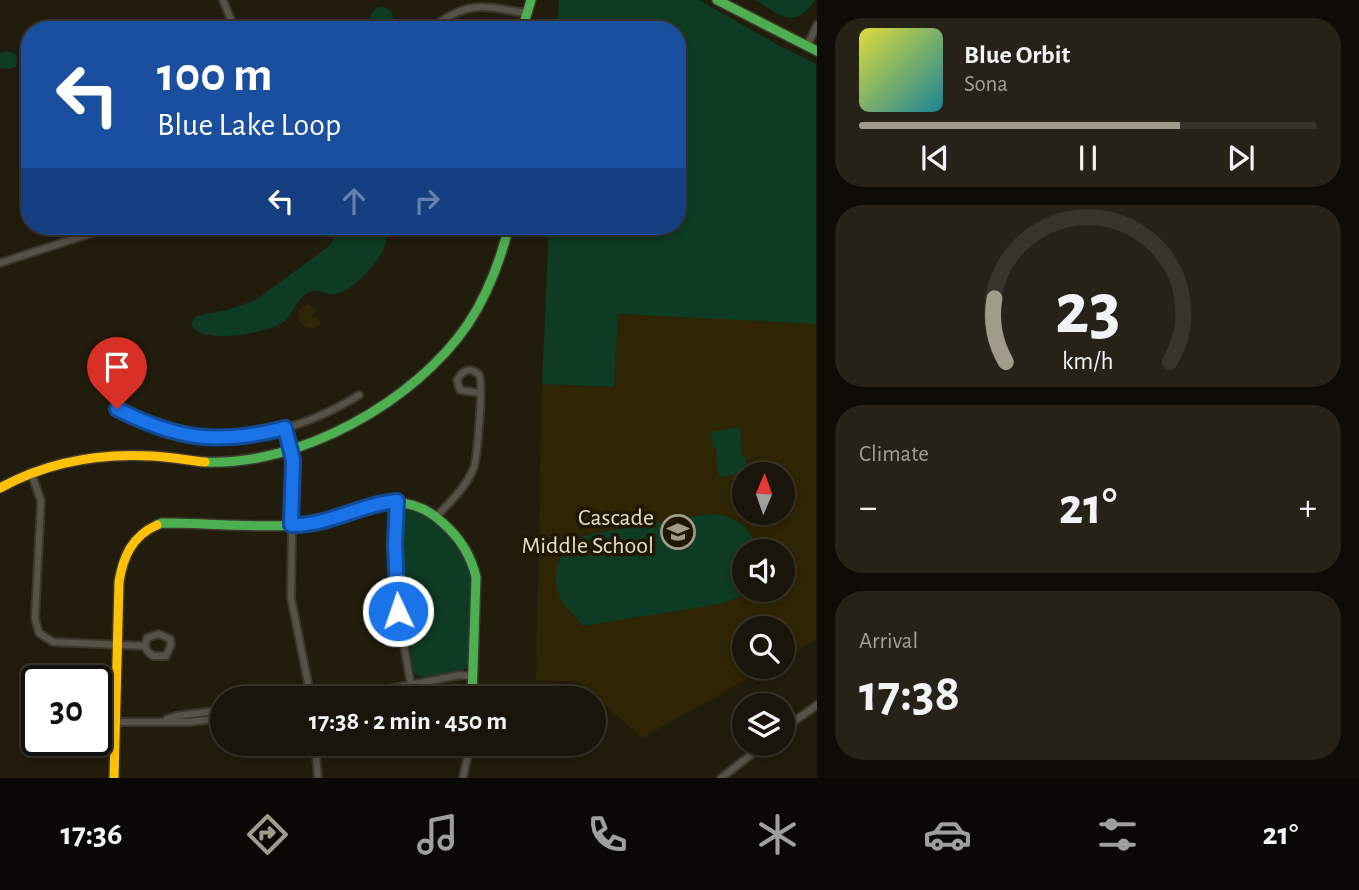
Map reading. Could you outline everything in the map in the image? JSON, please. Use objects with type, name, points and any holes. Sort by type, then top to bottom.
[{"type":"street","points":[[223,0],[231,21]]},
{"type":"street","points":[[524,21],[531,0]]},
{"type":"street","points":[[717,0],[817,51]]},
{"type":"street","points":[[441,21],[466,6],[525,13]]},
{"type":"street","points":[[807,46],[817,25]]},
{"type":"street","points":[[0,263],[86,235]]},
{"type":"street","points":[[0,488],[31,472],[92,457],[157,456],[194,462],[225,462],[292,450],[358,422],[417,382],[451,347],[472,318],[495,273],[507,235]]},
{"type":"street","points":[[438,515],[455,497],[474,467],[477,451],[481,393],[479,374],[468,370],[462,373],[457,380],[460,390],[481,393]]},
{"type":"street","points":[[117,409],[149,425],[180,435],[205,438],[263,434],[285,428],[339,407],[359,395]]},
{"type":"street","points":[[285,428],[292,450],[290,598],[308,686]]},
{"type":"street","points":[[31,472],[41,501],[35,619],[39,633],[53,642],[145,646]]},
{"type":"street","points":[[397,501],[395,545],[398,611],[411,685]]},
{"type":"street","points":[[114,778],[121,565],[135,537],[162,523],[291,525],[328,522],[380,503],[397,501],[422,506],[438,515],[467,551],[476,578],[472,686]]},
{"type":"street","points":[[159,634],[170,639],[172,645],[166,656],[159,657],[147,651],[145,646],[147,638],[159,634]]},
{"type":"street","points":[[406,686],[472,676]]},
{"type":"street","points":[[795,721],[817,705]]},
{"type":"street","points":[[165,720],[210,712]]},
{"type":"street","points":[[116,722],[210,720]]},
{"type":"street","points":[[316,756],[318,778]]},
{"type":"street","points":[[463,778],[468,756]]},
{"type":"street","points":[[721,778],[749,756]]},
{"type":"shaded area","name":"Cascade Middle School","points":[[618,314],[816,322],[816,640],[795,652],[795,616],[732,616],[732,679],[748,679],[642,738],[606,706],[606,686],[536,680],[542,384],[614,387]]},
{"type":"green space","points":[[559,0],[699,0],[816,64],[816,324],[618,314],[614,387],[542,384],[549,235],[686,235],[686,21],[558,21]]},
{"type":"green space","points":[[755,0],[815,0],[807,10],[794,18],[780,15]]},
{"type":"green space","points":[[378,8],[386,8],[392,14],[392,21],[372,21],[372,14]]},
{"type":"green space","points":[[9,51],[17,55],[16,66],[10,69],[0,68],[0,53]]},
{"type":"green space","points":[[336,235],[385,235],[386,239],[380,256],[359,281],[335,294],[309,292],[301,298],[285,321],[277,326],[235,336],[220,336],[196,330],[191,323],[196,316],[231,309],[257,299],[329,246]]},
{"type":"green space","points":[[740,427],[742,456],[745,456],[746,462],[732,462],[732,475],[718,477],[716,448],[713,448],[711,432]]},
{"type":"green space","points":[[411,507],[429,515],[453,538],[469,569],[472,603],[466,669],[423,677],[415,674],[413,669],[401,577],[402,514],[405,509]]},
{"type":"green space","points":[[708,514],[732,518],[732,525],[742,525],[752,539],[732,539],[732,600],[583,626],[562,601],[556,575],[561,557],[572,543],[595,533]]},
{"type":"sand","points":[[307,304],[315,308],[310,317],[317,317],[320,321],[320,326],[314,329],[303,326],[298,317],[299,310]]},
{"type":"traffic: fast","points":[[525,21],[531,0]]},
{"type":"traffic: fast","points":[[717,0],[817,51]]},
{"type":"traffic: fast","points":[[205,462],[241,460],[279,453],[316,441],[387,403],[418,379],[468,324],[493,277],[507,235]]},
{"type":"traffic: fast","points":[[157,525],[302,525],[392,503],[409,504],[426,510],[454,534],[468,554],[476,577],[472,686]]},
{"type":"traffic: slow","points":[[0,488],[36,472],[93,458],[132,455],[205,462]]},
{"type":"traffic: slow","points":[[114,778],[119,582],[130,548],[141,535],[157,525]]},
{"type":"place","name":"Cascade Middle School","points":[[678,532]]},
{"type":"route","points":[[117,409],[149,425],[180,435],[205,438],[232,438],[285,428],[293,460],[291,525],[328,522],[380,503],[397,501],[395,545],[398,611]]}]
